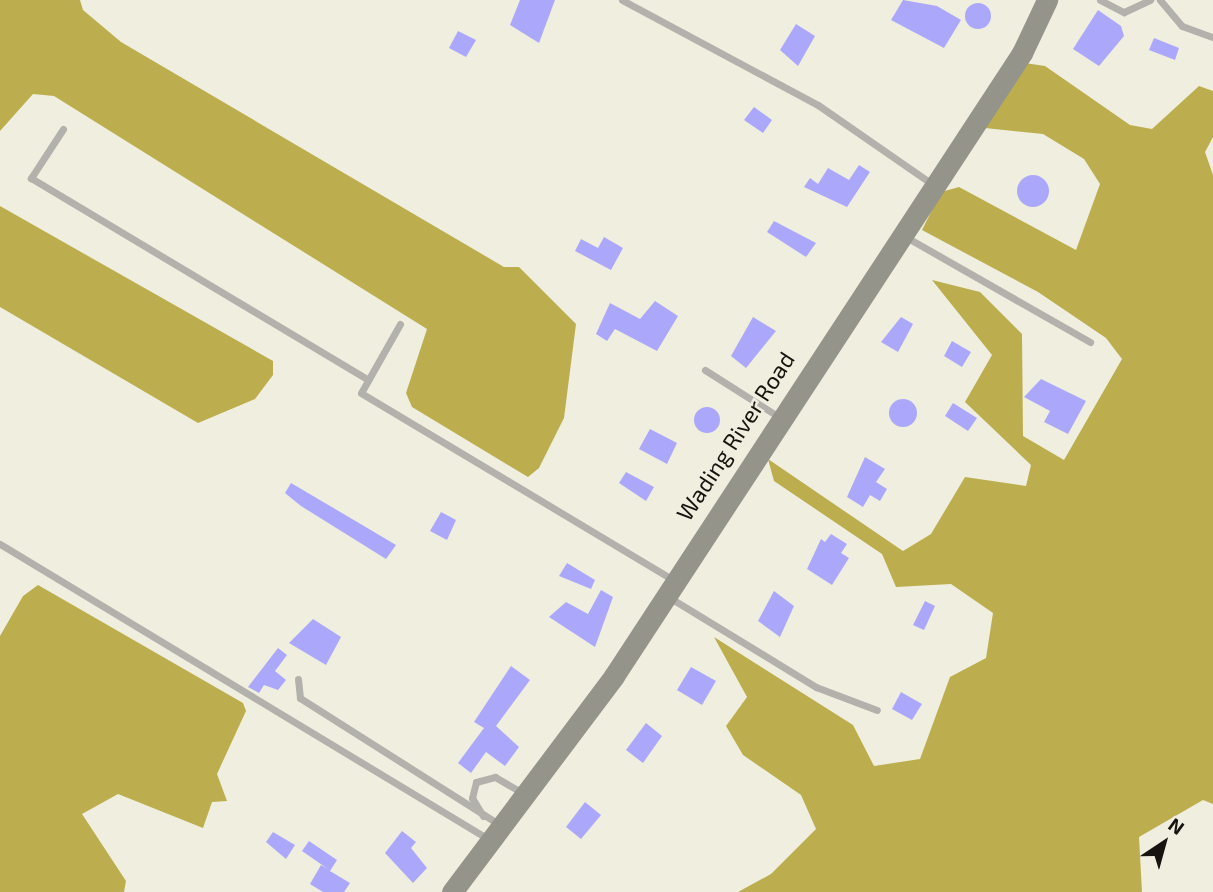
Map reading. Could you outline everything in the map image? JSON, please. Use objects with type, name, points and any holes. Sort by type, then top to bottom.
[{"type":"main road","name":"Wading River Road","points":[[452,892],[527,795],[668,587],[899,233],[1022,53],[1047,0]]},
{"type":"lane","points":[[622,0],[818,105],[933,184]]},
{"type":"lane","points":[[1100,0],[1124,12],[1150,0]]},
{"type":"lane","points":[[1160,0],[1182,26],[1213,37]]},
{"type":"lane","points":[[63,130],[32,178],[368,380]]},
{"type":"lane","points":[[899,233],[1090,342]]},
{"type":"lane","points":[[400,324],[361,393],[668,587],[816,687],[877,710]]},
{"type":"lane","points":[[705,370],[779,417]]},
{"type":"lane","points":[[0,544],[497,834]]},
{"type":"lane","points":[[298,679],[300,698],[483,816]]},
{"type":"lane","points":[[497,834],[483,816],[472,790],[485,777],[527,795]]},
{"type":"shaded area","points":[[0,0],[80,0],[83,10],[121,42],[504,267],[519,267],[576,324],[564,418],[539,468],[528,477],[412,407],[406,393],[427,329],[54,96],[33,94],[0,131]]},
{"type":"shaded area","points":[[1025,63],[1045,66],[1130,125],[1152,129],[1199,86],[1213,91],[1213,137],[1205,152],[1213,175],[1213,804],[1203,800],[1139,837],[1142,892],[738,892],[771,874],[816,829],[801,795],[743,755],[726,726],[747,697],[714,637],[853,725],[874,766],[920,759],[950,677],[986,658],[993,613],[951,584],[896,587],[882,554],[774,481],[768,459],[903,551],[931,534],[965,477],[1026,486],[1031,465],[965,402],[992,355],[932,280],[980,292],[1022,334],[1023,436],[1064,460],[1122,359],[1106,338],[1038,292],[922,230],[941,192],[959,187],[1076,250],[1100,184],[1084,159],[1043,134],[985,128]]},
{"type":"shaded area","points":[[0,206],[273,361],[273,375],[255,399],[198,423],[0,307]]},
{"type":"shaded area","points":[[38,585],[243,703],[246,711],[217,774],[227,801],[212,802],[203,828],[118,794],[82,814],[126,881],[124,892],[0,892],[0,636],[23,596]]},
{"type":"building","points":[[520,0],[555,0],[539,43],[510,25]]},
{"type":"building","points":[[903,0],[937,6],[961,20],[944,48],[891,20]]},
{"type":"building","points":[[978,3],[987,7],[991,16],[987,25],[978,29],[969,25],[965,16],[969,7]]},
{"type":"building","points":[[1098,10],[1121,26],[1124,36],[1099,66],[1073,49]]},
{"type":"building","points":[[796,24],[815,36],[798,66],[780,50]]},
{"type":"building","points":[[458,31],[476,40],[466,57],[449,48]]},
{"type":"building","points":[[1154,38],[1179,48],[1175,60],[1149,50]]},
{"type":"building","points":[[754,107],[772,120],[763,133],[744,120]]},
{"type":"building","points":[[859,165],[870,172],[847,207],[804,187],[810,178],[818,184],[828,168],[849,180]]},
{"type":"building","points":[[1033,175],[1044,180],[1049,191],[1044,202],[1033,207],[1022,202],[1017,191],[1022,180]]},
{"type":"building","points":[[774,221],[816,243],[806,257],[767,232]]},
{"type":"building","points":[[604,237],[623,248],[611,270],[575,251],[581,239],[598,248]]},
{"type":"building","points":[[655,301],[678,316],[657,351],[615,329],[607,341],[596,334],[610,303],[640,319]]},
{"type":"building","points":[[753,317],[776,331],[746,368],[731,356]]},
{"type":"building","points":[[901,317],[913,324],[898,352],[881,342]]},
{"type":"building","points":[[952,341],[971,352],[962,367],[944,356]]},
{"type":"building","points":[[1041,379],[1086,401],[1068,434],[1044,422],[1050,411],[1024,397]]},
{"type":"building","points":[[903,399],[913,403],[917,413],[913,423],[903,427],[893,423],[889,413],[893,403]]},
{"type":"building","points":[[953,403],[977,418],[968,431],[945,416]]},
{"type":"building","points":[[707,407],[716,411],[720,420],[716,429],[707,433],[698,429],[694,420],[698,411]]},
{"type":"building","points":[[650,429],[677,443],[667,464],[639,449]]},
{"type":"building","points":[[865,457],[885,469],[876,482],[887,489],[880,501],[870,495],[863,507],[847,497]]},
{"type":"building","points":[[626,472],[654,487],[646,501],[619,483]]},
{"type":"building","points":[[291,483],[396,545],[386,559],[301,506],[285,493]]},
{"type":"building","points":[[441,512],[456,520],[447,540],[430,531]]},
{"type":"building","points":[[831,534],[847,544],[841,553],[849,558],[832,585],[807,569],[821,539],[825,542]]},
{"type":"building","points":[[567,563],[595,580],[591,589],[559,576]]},
{"type":"building","points":[[601,590],[613,597],[595,647],[549,617],[566,602],[588,614]]},
{"type":"building","points":[[774,591],[794,606],[780,637],[758,621]]},
{"type":"building","points":[[925,601],[935,606],[924,630],[913,625]]},
{"type":"building","points":[[313,619],[341,637],[326,665],[289,643]]},
{"type":"building","points":[[278,648],[287,655],[275,671],[286,680],[278,690],[264,685],[259,693],[248,687]]},
{"type":"building","points":[[511,666],[530,680],[496,726],[519,747],[505,766],[486,752],[471,773],[458,763],[484,728],[474,722]]},
{"type":"building","points":[[691,667],[716,681],[702,705],[677,690]]},
{"type":"building","points":[[901,692],[922,704],[912,720],[892,709]]},
{"type":"building","points":[[646,723],[662,736],[643,763],[626,750]]},
{"type":"building","points":[[585,802],[601,815],[581,839],[566,827]]},
{"type":"building","points":[[402,831],[416,842],[411,848],[427,868],[413,883],[385,853]]},
{"type":"building","points":[[273,832],[295,845],[286,859],[266,842]]},
{"type":"building","points":[[309,841],[337,860],[330,871],[350,883],[344,892],[323,892],[310,884],[321,865],[328,869],[302,851]]}]
